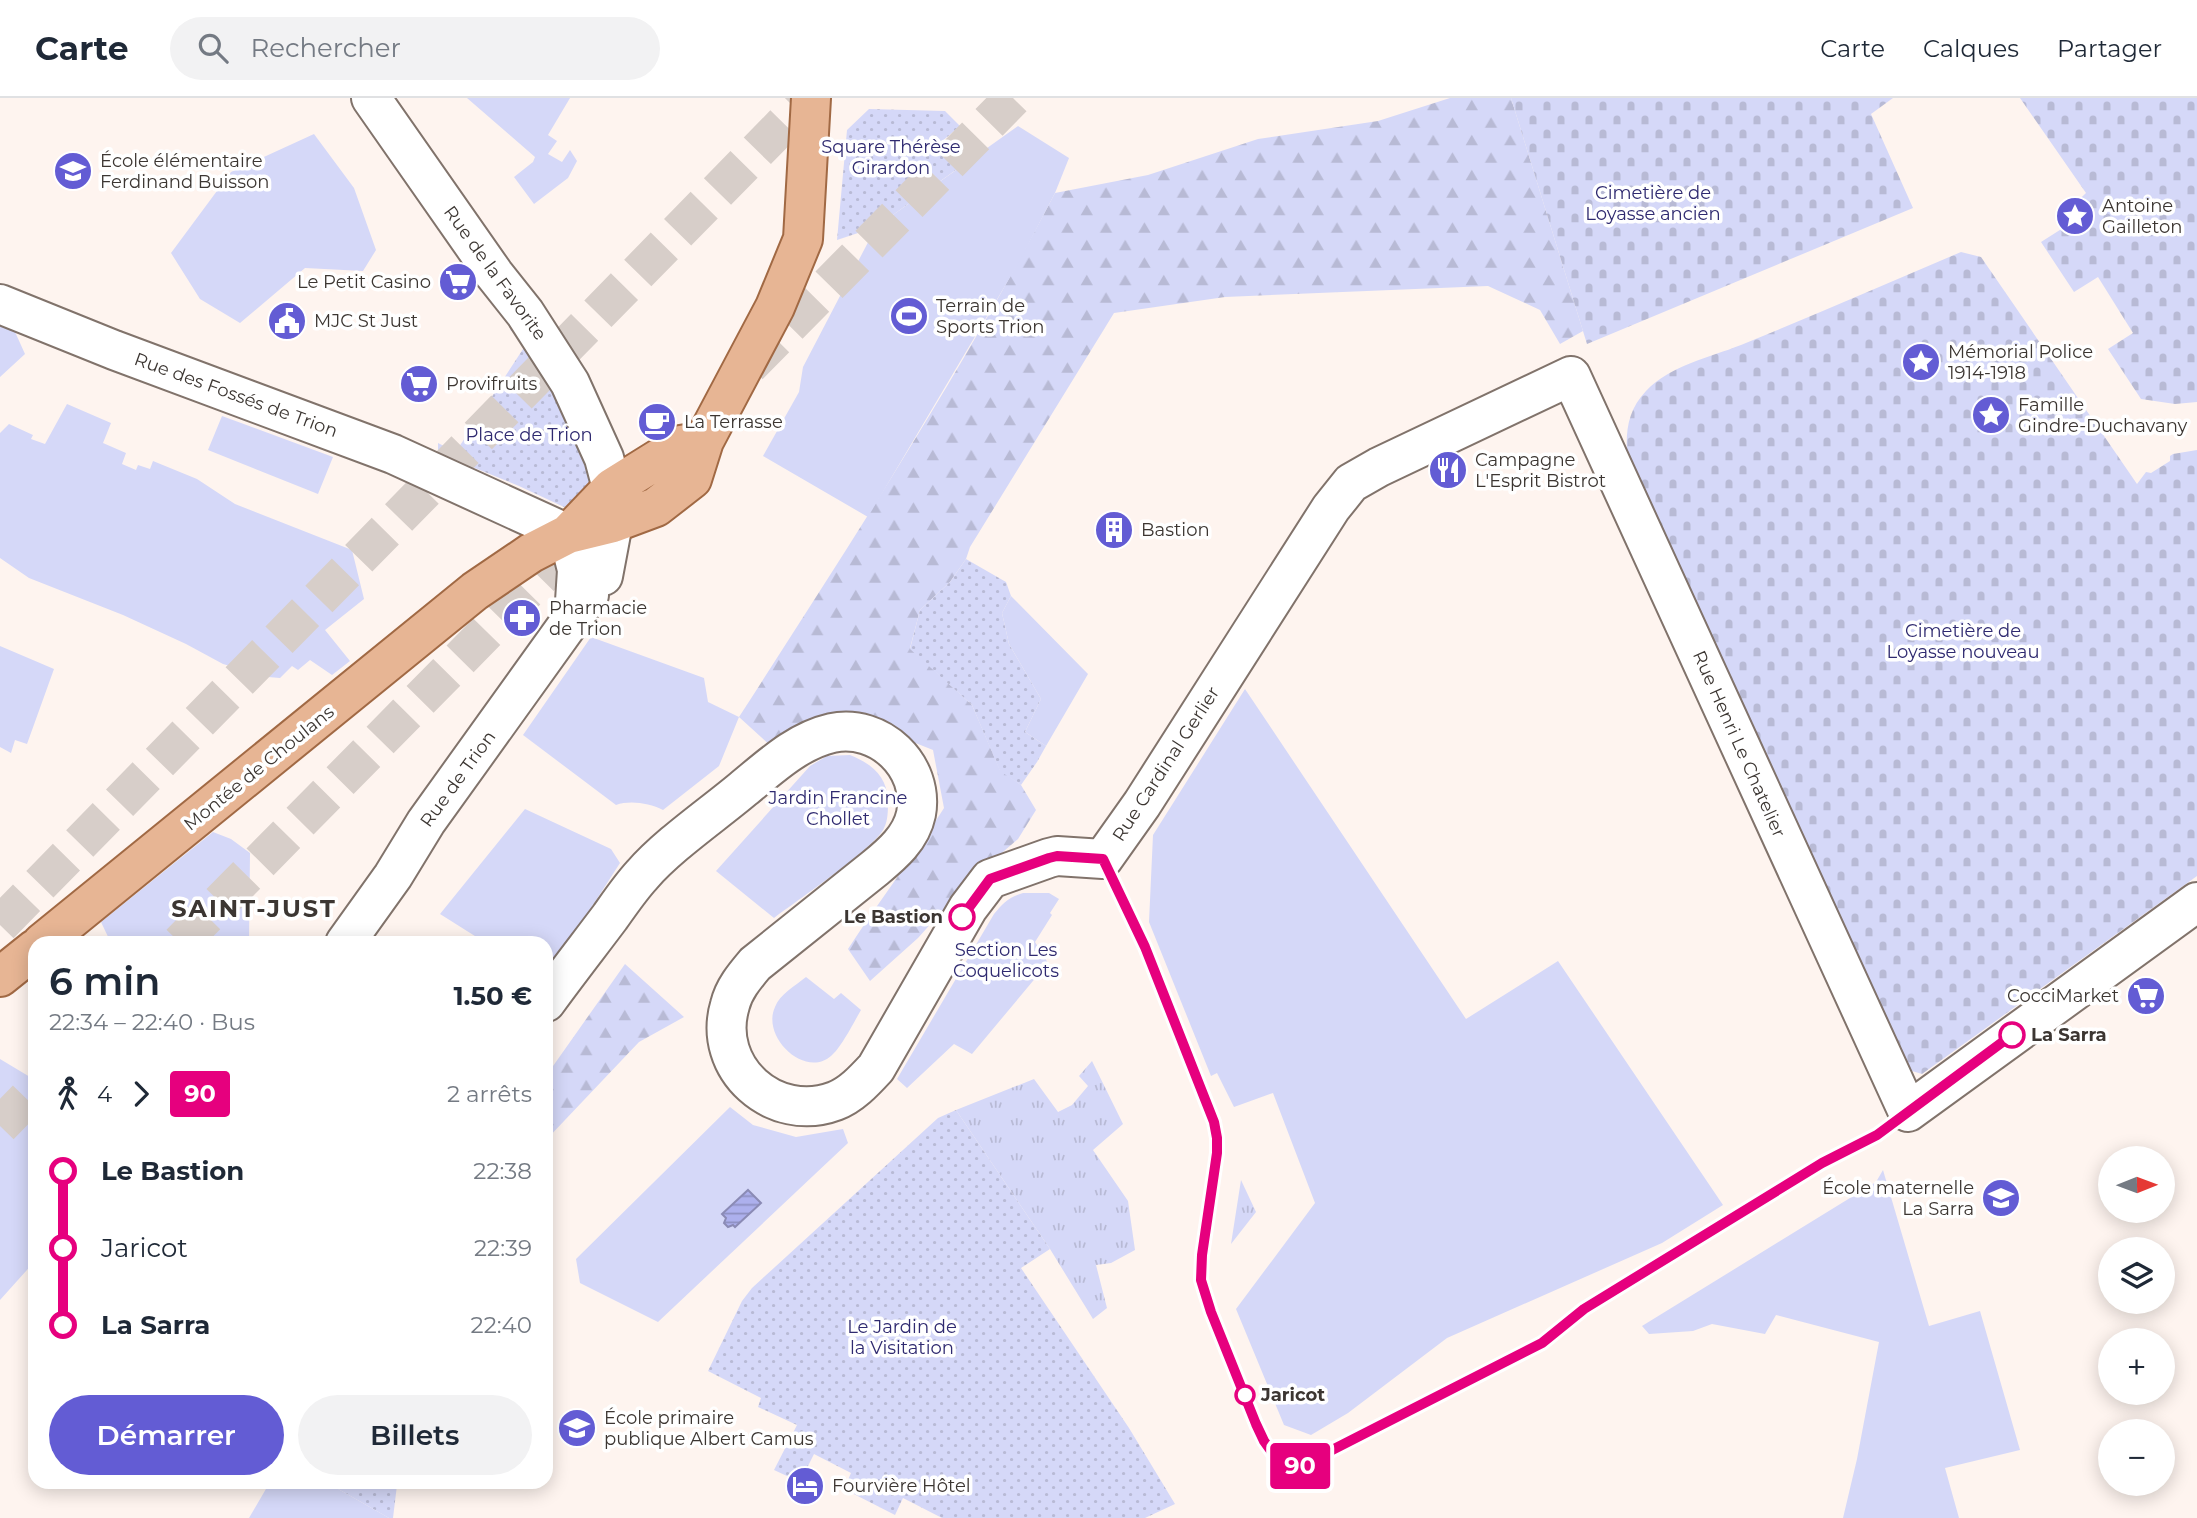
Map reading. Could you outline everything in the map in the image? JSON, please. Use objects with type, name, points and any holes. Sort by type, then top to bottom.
[{"type":"main road","points":[[610,490],[656,507],[692,479],[704,441],[775,307],[803,239],[811,98]]},
{"type":"main road","points":[[568,534],[610,490],[681,445],[704,441]]},
{"type":"main road","name":"Montée de Choulans","points":[[51,936],[475,591],[531,553],[568,534]]},
{"type":"main road","points":[[0,977],[28,955]]},
{"type":"street","name":"Rue de la Favorite","points":[[371,98],[548,347],[570,383],[610,490]]},
{"type":"street","name":"Rue des Fossés de Trion","points":[[0,304],[114,350],[393,454],[568,534]]},
{"type":"street","name":"Rue Cardinal Gerlier","points":[[553,993],[642,874],[791,750],[833,733],[855,732],[877,738],[896,751],[910,770],[916,792],[916,815],[907,836],[875,869],[755,964],[739,984],[729,1006],[726,1030],[731,1053],[742,1075],[761,1093],[785,1104],[811,1107],[836,1101],[858,1087],[876,1068],[968,908],[990,879],[1057,856],[1103,859],[1142,804],[1331,508],[1351,483],[1379,467],[1572,376]]},
{"type":"street","name":"Rue Henri Le Chatelier","points":[[1572,376],[1908,1112],[2197,902]]},
{"type":"street","points":[[603,576],[610,490]]},
{"type":"street","points":[[574,617],[656,507]]},
{"type":"street","points":[[568,534],[577,570],[574,617]]},
{"type":"street","name":"Rue de Trion","points":[[350,936],[393,876],[426,822],[574,617]]},
{"type":"green space","points":[[467,98],[570,98],[548,135],[557,141],[548,154],[562,162],[570,150],[577,161],[568,178],[534,204],[514,177],[533,162],[535,157]]},
{"type":"green space","points":[[1450,98],[1511,98],[1583,331],[1560,344],[1540,310],[1488,286],[1225,297],[1114,313],[970,547],[966,559],[950,582],[920,610],[910,648],[972,705],[1000,770],[1021,785],[1036,810],[1018,839],[968,882],[918,938],[870,981],[848,949],[944,808],[933,750],[883,730],[772,747],[739,717],[943,393],[1055,193],[1148,175],[1258,139],[1378,121]]},
{"type":"green space","name":"Cimetière de Loyasse ancien","points":[[1511,98],[1893,98],[1871,114],[1913,208],[1587,344]]},
{"type":"green space","points":[[2020,98],[2197,98],[2197,402],[2175,404],[2141,399],[2108,349],[2133,333],[2098,277],[2074,292],[2041,242],[2063,228],[2058,220],[2086,193]]},
{"type":"green space","name":"Square Thérèse Girardon","points":[[869,109],[945,111],[960,126],[940,143],[960,167],[876,227],[837,240],[847,130]]},
{"type":"green space","name":"Terrain de Sports Trion","points":[[1018,126],[1069,158],[1055,193],[1018,264],[868,517],[763,456],[799,392],[803,367],[876,227]]},
{"type":"green space","points":[[314,134],[354,188],[376,250],[363,271],[305,268],[240,323],[200,299],[171,253],[231,172]]},
{"type":"green space","name":"Cimetière de Loyasse nouveau","points":[[1961,252],[1981,257],[2137,484],[2146,472],[2151,473],[2170,461],[2173,454],[2197,450],[2197,876],[1922,1074],[1902,1068],[1629,471],[1627,439],[1630,419],[1639,400],[1656,382],[1678,368],[1769,334]]},
{"type":"green space","points":[[0,319],[11,323],[25,354],[0,377]]},
{"type":"green space","name":"Place de Trion","points":[[516,322],[560,377],[593,484],[575,504],[564,507],[438,453],[438,443],[452,450],[459,447],[525,346],[522,338],[510,330]]},
{"type":"green space","points":[[67,404],[111,423],[103,443],[126,453],[122,464],[136,470],[138,465],[150,469],[153,461],[197,479],[235,504],[352,550],[364,599],[325,630],[350,661],[332,675],[310,660],[298,670],[292,666],[280,678],[223,664],[123,615],[29,578],[0,558],[0,433],[9,424],[33,435],[31,439],[45,444]]},
{"type":"green space","points":[[222,416],[333,457],[318,494],[208,450]]},
{"type":"green space","points":[[966,559],[1006,582],[1011,596],[1002,613],[1009,644],[1041,699],[1025,732],[1046,746],[1021,785],[1000,771],[972,705],[910,649],[920,610],[950,582]]},
{"type":"green space","points":[[1011,596],[1088,674],[1046,746],[1025,732],[1041,699],[1009,644],[1002,613]]},
{"type":"green space","points":[[591,637],[704,678],[708,702],[739,717],[719,766],[663,810],[640,803],[616,805],[523,735]]},
{"type":"green space","points":[[0,646],[54,669],[27,744],[15,740],[11,753],[0,747]]},
{"type":"green space","points":[[1245,689],[1466,1019],[1558,961],[1723,1205],[1662,1243],[1447,1338],[1348,1413],[1311,1435],[1284,1425],[1236,1309],[1315,1203],[1273,1093],[1234,1107],[1217,1073],[1211,1076],[1149,922],[1153,835]]},
{"type":"green space","name":"Jardin Francine Chollet","points":[[850,755],[877,772],[885,785],[888,815],[885,825],[878,837],[851,861],[774,918],[716,871],[810,766],[827,756]]},
{"type":"green space","points":[[525,809],[611,849],[620,863],[553,967],[553,936],[475,936],[440,914]]},
{"type":"green space","points":[[213,832],[231,839],[250,853],[249,936],[108,936],[101,922]]},
{"type":"green space","name":"Section Les Coquelicots","points":[[1023,893],[1049,893],[1059,899],[1035,942],[1048,963],[972,1054],[954,1044],[907,1088],[897,1079],[994,914],[1007,901]]},
{"type":"green space","points":[[625,964],[684,1017],[639,1042],[553,1133],[553,1066]]},
{"type":"green space","points":[[806,977],[834,999],[841,993],[861,1010],[839,1047],[821,1062],[798,1059],[780,1042],[774,1031],[772,1019],[777,1002]]},
{"type":"green space","points":[[0,1059],[28,1076],[28,1269],[0,1300]]},
{"type":"green space","points":[[1092,1061],[1123,1124],[1093,1150],[1128,1201],[1135,1250],[1111,1263],[1096,1265],[1107,1308],[1093,1319],[1050,1249],[956,1110],[1034,1079],[1058,1112],[1072,1105],[1088,1086],[1079,1076]]},
{"type":"green space","points":[[730,1107],[753,1125],[796,1137],[843,1129],[848,1143],[658,1322],[580,1283],[576,1259]]},
{"type":"green space","name":"Le Jardin de la Visitation","points":[[956,1110],[1050,1249],[1021,1268],[1129,1428],[1175,1504],[1145,1518],[942,1518],[903,1498],[895,1515],[844,1489],[851,1473],[814,1454],[800,1482],[774,1470],[797,1425],[758,1407],[761,1398],[708,1371],[742,1301],[752,1288],[938,1118]]},
{"type":"green space","points":[[1883,1170],[1929,1326],[1980,1311],[2020,1450],[1945,1468],[1959,1518],[1843,1518],[1879,1342],[1776,1315],[1765,1334],[1712,1324],[1693,1331],[1649,1334],[1642,1326],[1876,1182]]},
{"type":"green space","points":[[1241,1180],[1256,1212],[1231,1244]]},
{"type":"green space","points":[[266,1489],[338,1489],[389,1518],[249,1518]]},
{"type":"green space","points":[[338,1489],[397,1489],[393,1518]]},
{"type":"water","points":[[748,1190],[761,1203],[735,1227],[728,1227],[722,1214]]},
{"type":"tunnel","points":[[0,925],[809,98]]},
{"type":"tunnel","points":[[749,366],[1013,98]]},
{"type":"tunnel","points":[[187,936],[591,526]]},
{"type":"tunnel","points":[[0,1126],[28,1097]]},
{"type":"bus line","name":"90","points":[[962,917],[990,879],[1057,856],[1103,859],[1145,947],[1214,1122],[1217,1153],[1202,1255],[1201,1280],[1256,1424],[1264,1441],[1287,1473],[1542,1343],[1584,1309],[1822,1163],[1877,1135],[2012,1035]]},
{"type":"place","name":"École élémentaire Ferdinand Buisson","points":[[73,171]]},
{"type":"place","name":"Antoine Gailleton","points":[[2075,216]]},
{"type":"place","name":"Le Petit Casino","points":[[458,282]]},
{"type":"place","name":"Terrain de Sports Trion","points":[[909,316]]},
{"type":"place","name":"MJC St Just","points":[[287,321]]},
{"type":"place","name":"Mémorial Police 1914-1918","points":[[1921,362]]},
{"type":"place","name":"Provifruits","points":[[419,384]]},
{"type":"place","name":"Famille Gindre-Duchavany","points":[[1991,415]]},
{"type":"place","name":"La Terrasse","points":[[657,422]]},
{"type":"place","name":"Campagne L'Esprit Bistrot","points":[[1448,470]]},
{"type":"place","name":"Bastion","points":[[1114,530]]},
{"type":"place","name":"Pharmacie de Trion","points":[[522,618]]},
{"type":"place","name":"Le Bastion","points":[[962,917]]},
{"type":"place","name":"CocciMarket","points":[[2146,996]]},
{"type":"place","name":"La Sarra","points":[[2012,1035]]},
{"type":"place","name":"École maternelle La Sarra","points":[[2001,1198]]},
{"type":"place","name":"Jaricot","points":[[1245,1395]]},
{"type":"place","name":"École primaire publique Albert Camus","points":[[577,1428]]},
{"type":"place","name":"Fourvière Hôtel","points":[[805,1486]]},
{"type":"district","name":"SAINT-JUST","points":[[254,909]]}]
